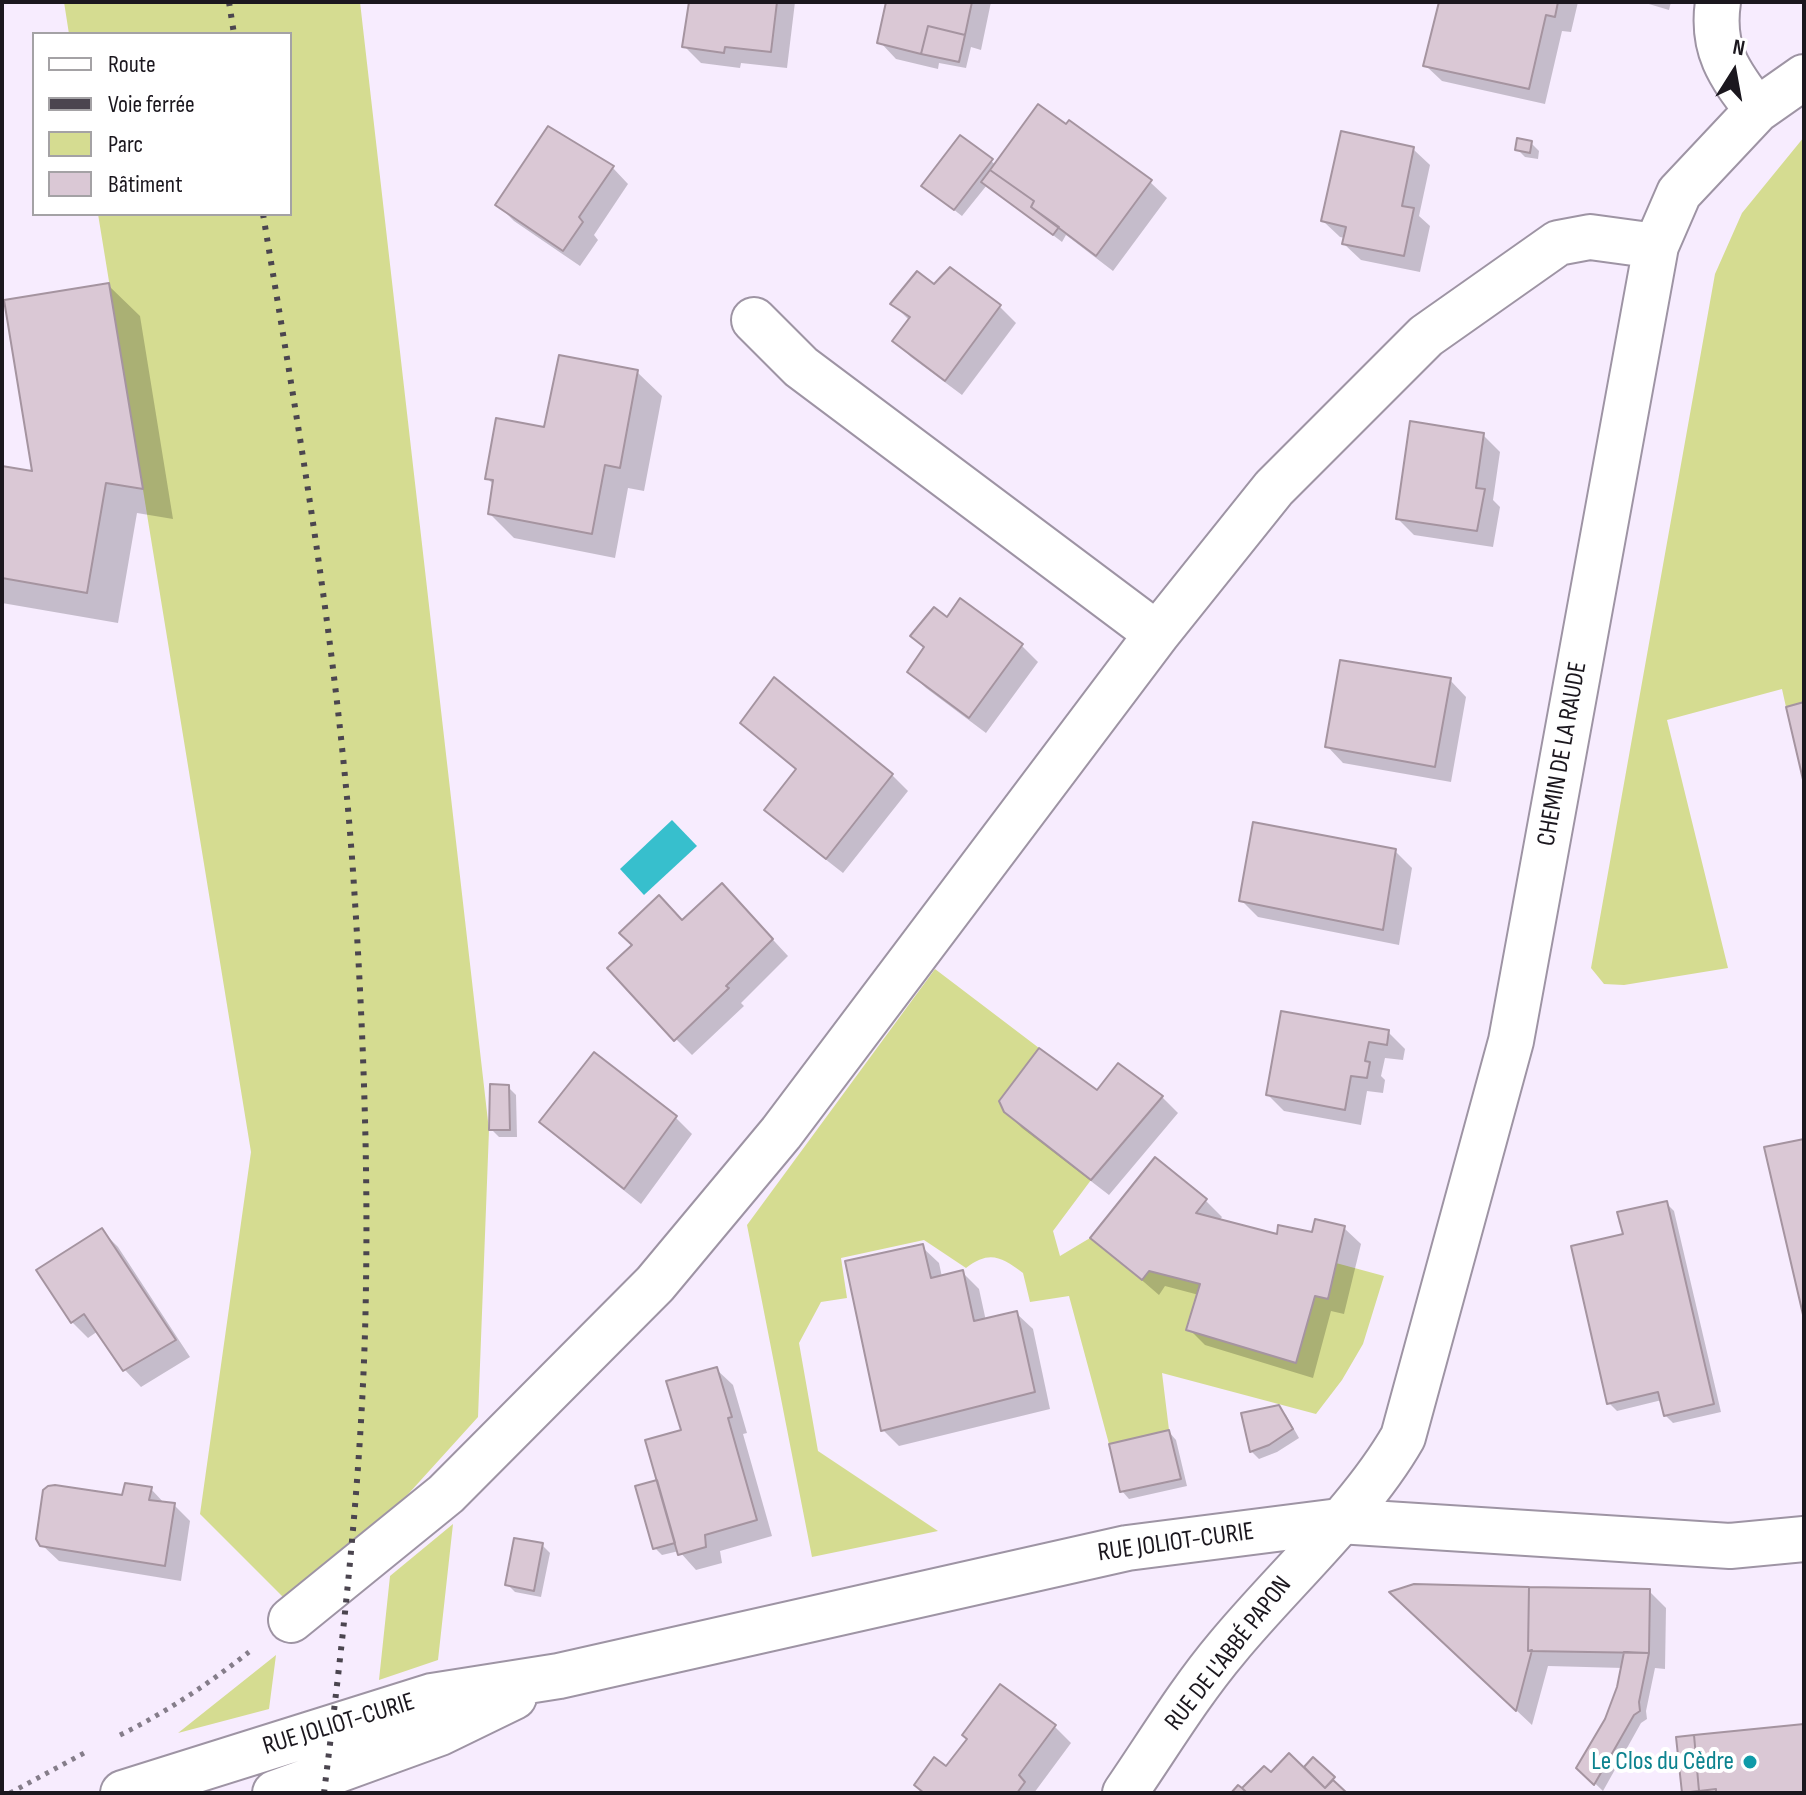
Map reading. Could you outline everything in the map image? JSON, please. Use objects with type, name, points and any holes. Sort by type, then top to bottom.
[{"type":"street","points":[[1718,2],[1715,23],[1724,64],[1757,110]]},
{"type":"street","name":"CHEMIN DE LA RAUDE","points":[[1339,1521],[1391,1458],[1403,1437],[1511,1041],[1656,246],[1679,193],[1757,110],[1804,77]]},
{"type":"street","points":[[291,1620],[446,1494],[655,1284],[781,1133],[1157,634],[1274,488],[1426,336],[1558,243],[1590,237],[1656,246]]},
{"type":"street","points":[[754,320],[801,367],[1157,634]]},
{"type":"street","name":"RUE JOLIOT-CURIE","points":[[123,1793],[432,1696],[559,1676],[1127,1548],[1339,1521],[1730,1546],[1804,1539]]},
{"type":"street","name":"RUE DE L'ABBÉ PAPON","points":[[1125,1793],[1220,1657],[1339,1521]]},
{"type":"street","name":"RUE JOLIOT-CURIE","points":[[275,1793],[440,1733],[559,1676]]},
{"type":"path","points":[[114,1738],[161,1715],[218,1678],[291,1620]]},
{"type":"path","points":[[10,1793],[88,1751]]},
{"type":"green space","points":[[64,2],[360,2],[489,1130],[478,1417],[401,1502],[334,1567],[285,1599],[200,1514],[251,1152],[98,216],[292,216],[292,32],[69,32]]},
{"type":"green space","points":[[1804,137],[1804,702],[1786,707],[1782,689],[1667,720],[1728,968],[1624,985],[1604,984],[1591,968],[1715,274],[1742,213]]},
{"type":"green space","points":[[935,969],[1039,1048],[999,1101],[1004,1112],[1091,1180],[1053,1231],[1060,1256],[1090,1238],[1142,1280],[1149,1271],[1200,1284],[1296,1363],[1315,1296],[1336,1263],[1384,1276],[1363,1344],[1342,1380],[1316,1414],[1162,1373],[1169,1430],[1109,1444],[1069,1296],[1030,1302],[1023,1273],[1008,1263],[989,1257],[966,1268],[924,1240],[841,1258],[847,1298],[821,1302],[799,1343],[818,1451],[938,1531],[812,1557],[747,1225]]},
{"type":"green space","points":[[453,1524],[438,1660],[379,1680],[390,1576]]},
{"type":"green space","points":[[276,1655],[269,1709],[178,1733]]},
{"type":"water","points":[[672,820],[697,846],[644,895],[620,869]]},
{"type":"building","points":[[689,2],[777,2],[771,52],[725,47],[724,53],[682,47]]},
{"type":"building","points":[[886,2],[972,2],[965,35],[928,26],[921,54],[877,43]]},
{"type":"building","points":[[1439,2],[1558,2],[1555,17],[1546,15],[1529,89],[1423,66]]},
{"type":"building","points":[[928,26],[965,35],[959,62],[921,54]]},
{"type":"building","points":[[1038,104],[1066,124],[1069,120],[1152,180],[1096,256],[1031,207],[1034,201],[990,170]]},
{"type":"building","points":[[548,126],[614,166],[579,217],[583,222],[563,251],[495,205]]},
{"type":"building","points":[[1341,131],[1414,147],[1402,206],[1414,208],[1404,256],[1342,244],[1346,227],[1321,221]]},
{"type":"building","points":[[960,135],[993,159],[954,210],[921,186]]},
{"type":"building","points":[[1517,138],[1532,141],[1530,153],[1515,150]]},
{"type":"building","points":[[990,170],[1034,201],[1031,207],[1059,227],[1053,235],[981,182]]},
{"type":"building","points":[[950,267],[1001,305],[945,381],[892,341],[910,317],[890,304],[917,271],[934,284]]},
{"type":"building","points":[[109,283],[143,489],[106,483],[87,593],[2,578],[2,466],[32,471],[4,300]]},
{"type":"building","points":[[559,355],[638,370],[620,468],[605,465],[592,534],[488,514],[493,480],[485,479],[496,418],[544,427]]},
{"type":"building","points":[[1410,421],[1484,433],[1476,488],[1485,489],[1477,531],[1396,519]]},
{"type":"building","points":[[960,598],[1023,644],[969,718],[907,672],[924,647],[910,636],[934,607],[947,617]]},
{"type":"building","points":[[1340,660],[1451,678],[1435,767],[1325,747]]},
{"type":"building","points":[[774,677],[893,774],[826,859],[764,810],[796,769],[740,723]]},
{"type":"building","points":[[1804,702],[1804,784],[1786,707]]},
{"type":"building","points":[[1253,822],[1396,849],[1383,930],[1239,901]]},
{"type":"building","points":[[722,883],[773,939],[726,986],[729,988],[674,1041],[607,968],[632,945],[619,933],[659,895],[682,920]]},
{"type":"building","points":[[1281,1011],[1389,1030],[1387,1045],[1369,1042],[1365,1061],[1370,1062],[1367,1078],[1351,1076],[1345,1110],[1266,1095]]},
{"type":"building","points":[[1039,1048],[1097,1090],[1118,1063],[1163,1096],[1091,1180],[1004,1112],[999,1101]]},
{"type":"building","points":[[594,1052],[677,1116],[624,1189],[539,1122]]},
{"type":"building","points":[[490,1084],[509,1085],[510,1130],[489,1130]]},
{"type":"building","points":[[1804,1139],[1804,1319],[1764,1147]]},
{"type":"building","points":[[1155,1157],[1207,1199],[1196,1213],[1277,1234],[1278,1225],[1312,1232],[1315,1219],[1345,1226],[1328,1299],[1315,1296],[1296,1363],[1186,1330],[1200,1284],[1149,1271],[1142,1280],[1090,1238]]},
{"type":"building","points":[[1667,1201],[1714,1404],[1664,1416],[1658,1392],[1607,1404],[1571,1246],[1623,1234],[1617,1212]]},
{"type":"building","points":[[102,1228],[176,1340],[123,1371],[84,1314],[71,1323],[36,1270]]},
{"type":"building","points":[[923,1244],[931,1278],[963,1270],[974,1321],[1017,1311],[1035,1392],[881,1431],[845,1261]]},
{"type":"building","points":[[717,1367],[757,1520],[705,1535],[706,1547],[678,1555],[645,1440],[681,1430],[666,1381]]},
{"type":"building","points":[[1279,1405],[1293,1429],[1269,1445],[1250,1452],[1241,1413]]},
{"type":"building","points":[[1169,1430],[1181,1479],[1120,1492],[1109,1444]]},
{"type":"building","points":[[657,1480],[675,1543],[653,1549],[635,1486]]},
{"type":"building","points":[[125,1483],[152,1487],[149,1500],[175,1503],[165,1566],[40,1546],[36,1539],[43,1490],[48,1486],[122,1495]]},
{"type":"building","points":[[514,1538],[543,1543],[534,1591],[505,1585]]},
{"type":"building","points":[[1414,1584],[1529,1587],[1528,1651],[1532,1650],[1516,1711],[1389,1592]]},
{"type":"building","points":[[1529,1587],[1650,1589],[1649,1653],[1528,1651]]},
{"type":"building","points":[[1624,1652],[1649,1653],[1640,1711],[1634,1715],[1594,1785],[1576,1768],[1605,1719],[1617,1687]]},
{"type":"building","points":[[1000,1684],[1056,1725],[1019,1775],[1025,1782],[1017,1793],[924,1793],[914,1785],[934,1757],[946,1766],[967,1739],[962,1735]]},
{"type":"building","name":"Le Clos du Cèdre","points":[[1804,1724],[1804,1793],[1699,1791],[1694,1735]]},
{"type":"building","points":[[1694,1735],[1699,1791],[1682,1793],[1676,1737]]},
{"type":"building","points":[[1289,1753],[1325,1788],[1333,1780],[1347,1793],[1247,1793],[1242,1788],[1264,1766],[1271,1772]]},
{"type":"building","points":[[1313,1757],[1335,1777],[1325,1788],[1304,1767]]},
{"type":"building","points":[[1238,1785],[1242,1788],[1247,1793],[1231,1793]]},
{"type":"building","points":[[1716,1789],[1716,1793],[1682,1793]]},
{"type":"railway","points":[[229,2],[234,32]]},
{"type":"railway","points":[[263,216],[330,643],[349,815],[363,1045],[366,1236],[362,1412],[346,1603],[324,1793]]},
{"type":"place","name":"Le Clos du Cèdre","points":[[1750,1762]]}]
